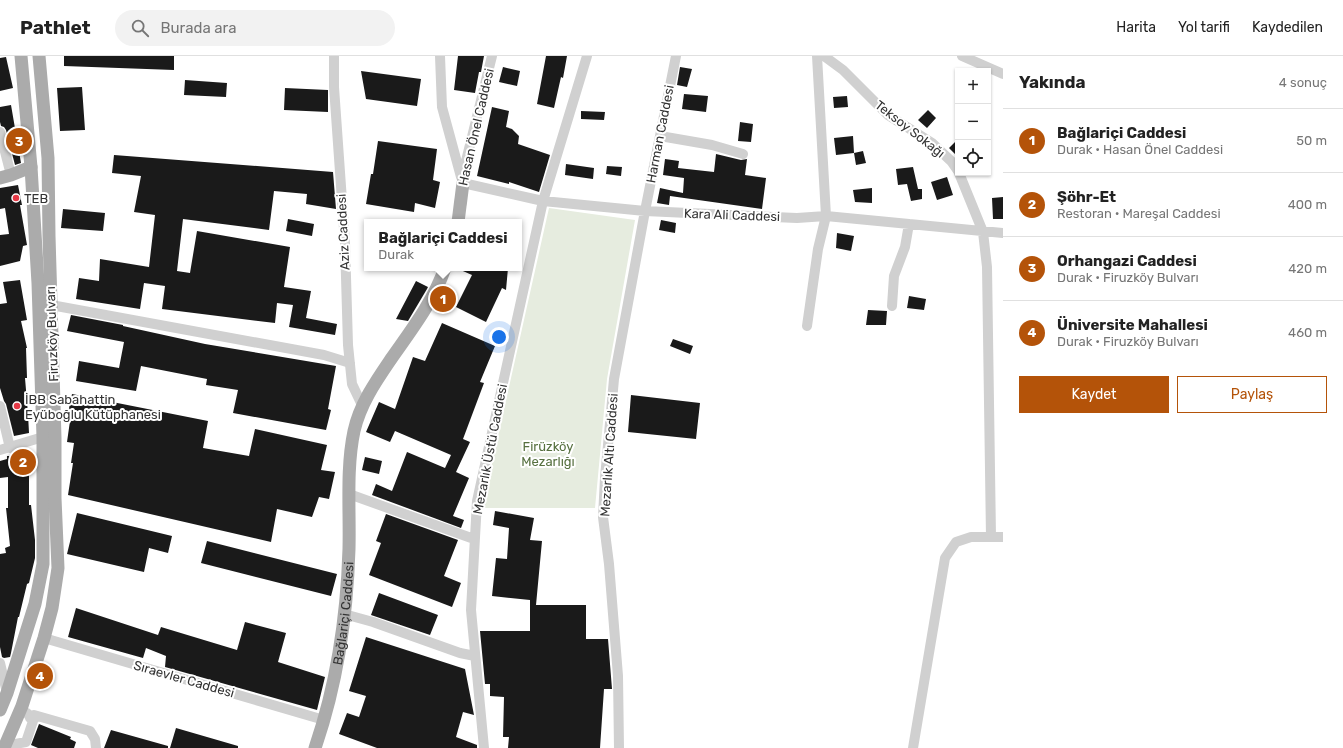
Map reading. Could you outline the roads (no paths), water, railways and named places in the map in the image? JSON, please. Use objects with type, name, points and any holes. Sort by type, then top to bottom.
[{"type":"main road","name":"Firuzköy Bulvarı","points":[[0,710],[7,693],[35,604],[43,564],[43,437],[38,283],[31,167],[21,56]]},
{"type":"main road","name":"Firuzköy Bulvarı","points":[[5,747],[22,706],[44,638],[52,608],[58,568],[55,498],[55,419],[48,158],[39,56]]},
{"type":"main road","points":[[5,176],[31,167]]},
{"type":"main road","name":"Hasan Önel Caddesi","points":[[458,219],[463,183]]},
{"type":"main road","points":[[362,405],[425,310],[439,286],[444,271]]},
{"type":"main road","name":"Bağlariçi Caddesi","points":[[315,748],[334,681],[344,614],[349,548],[350,453],[354,429],[362,405]]},
{"type":"main road","points":[[43,437],[50,432],[55,419]]},
{"type":"street","name":"Aziz Caddesi","points":[[334,56],[334,87],[345,243],[348,345],[352,384],[362,405]]},
{"type":"street","points":[[440,56],[442,107],[463,183]]},
{"type":"street","name":"Hasan Önel Caddesi","points":[[463,183],[464,169],[492,56]]},
{"type":"street","name":"Mezarlık Üstü Caddesi","points":[[484,748],[471,610],[477,501],[544,201],[587,56]]},
{"type":"street","name":"Harman Caddesi","points":[[645,211],[676,56]]},
{"type":"street","points":[[807,326],[818,249],[826,216],[817,56]]},
{"type":"street","name":"Teksoy Sokağı","points":[[824,56],[843,70],[888,115],[932,143],[955,166]]},
{"type":"street","points":[[962,56],[1003,74]]},
{"type":"street","points":[[0,132],[5,176]]},
{"type":"street","points":[[660,136],[712,145],[743,154]]},
{"type":"street","name":"Teksoy Sokağı","points":[[961,176],[983,232],[987,268],[991,537]]},
{"type":"street","name":"Kara Ali Caddesi","points":[[463,183],[544,201],[645,211],[797,218],[826,216],[1003,233]]},
{"type":"street","name":"Mezarlık Altı Caddesi","points":[[619,748],[618,676],[609,564],[603,517],[614,379],[645,211]]},
{"type":"street","points":[[892,306],[894,276],[905,246],[910,224]]},
{"type":"street","points":[[51,305],[324,355],[350,363]]},
{"type":"street","points":[[0,406],[5,449],[43,437]]},
{"type":"street","points":[[349,494],[474,539]]},
{"type":"street","points":[[913,748],[945,558],[956,542],[971,537],[1003,537]]},
{"type":"street","points":[[344,614],[373,622],[460,653],[476,656]]},
{"type":"street","name":"Sıraevler Caddesi","points":[[44,638],[324,720]]},
{"type":"street","points":[[0,663],[7,693]]},
{"type":"street","points":[[5,747],[23,745],[26,742],[32,721],[22,706]]},
{"type":"street","points":[[30,718],[34,715],[90,731],[95,739],[96,748]]},
{"type":"place","name":"Orhangazi Caddesi","points":[[19,141]]},
{"type":"place","name":"TEB","points":[[16,198]]},
{"type":"place","name":"Bağlariçi Caddesi","points":[[443,299]]},
{"type":"place","name":"İBB Sabahattin Eyüboğlu Kütüphanesi","points":[[17,406]]},
{"type":"place","name":"Şöhr-Et","points":[[23,462]]},
{"type":"place","name":"Üniversite Mahallesi","points":[[40,676]]},
{"type":"park label","name":"Firüzköy Mezarlığı","points":[[548,454]]}]
